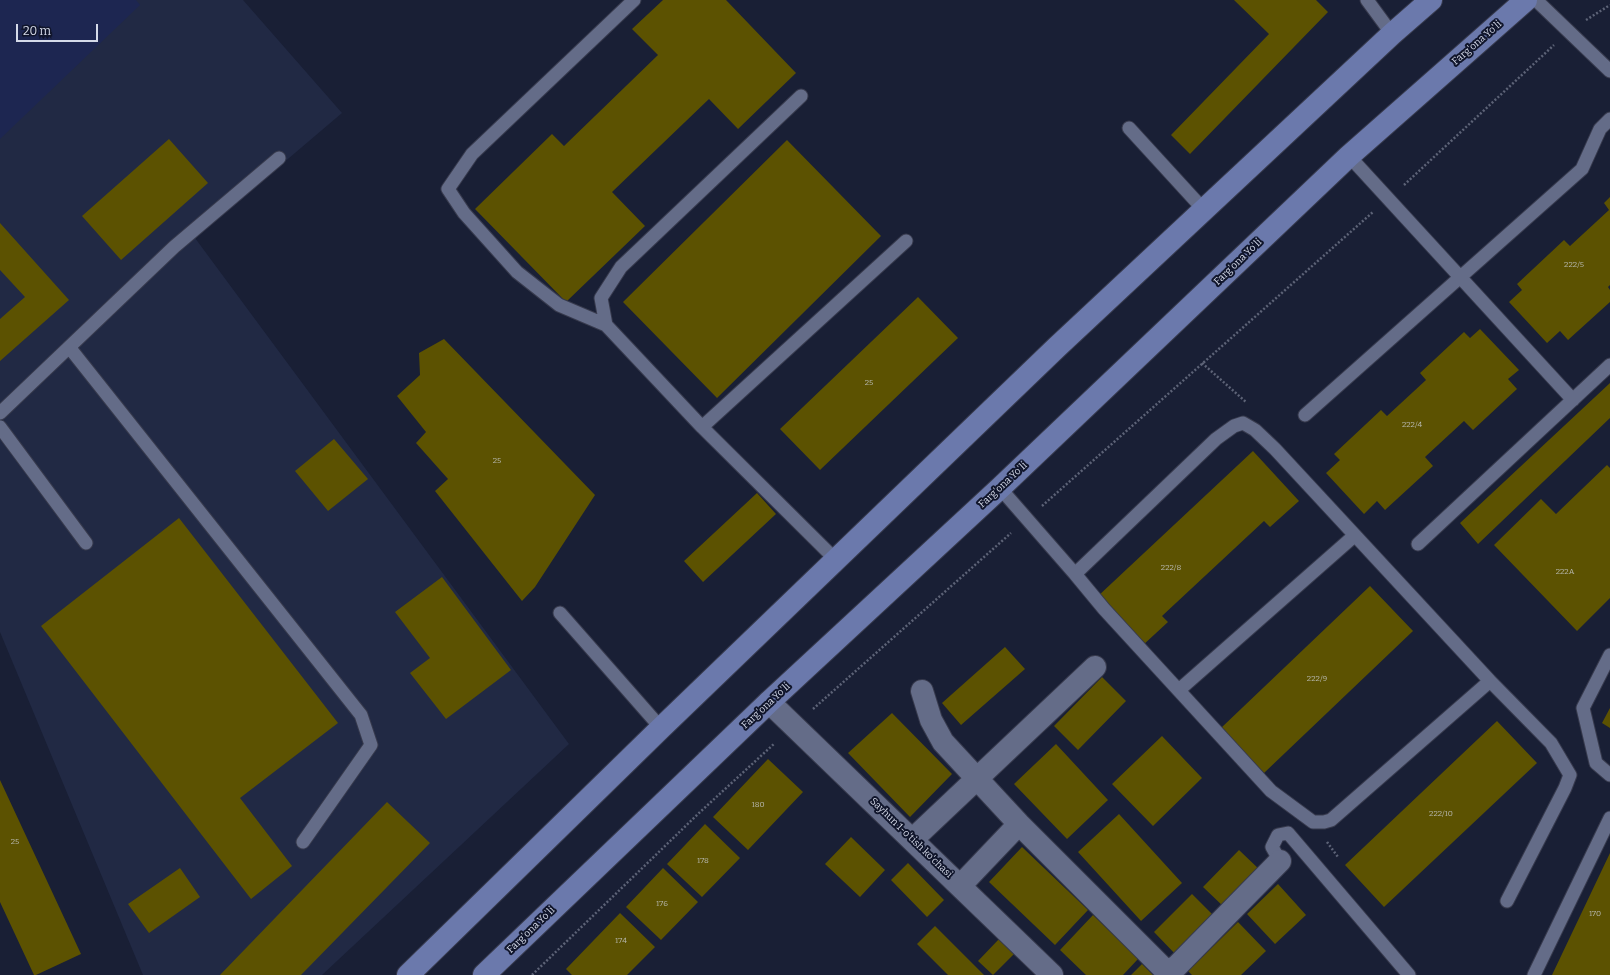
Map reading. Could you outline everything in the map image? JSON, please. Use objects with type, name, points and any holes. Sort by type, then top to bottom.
[{"type":"main road","points":[[408,975],[661,728],[1058,346],[1392,34],[1431,0]]},
{"type":"main road","name":"Farg'ona Yo'li","points":[[484,975],[769,702],[1000,488],[1349,156],[1526,0]]},
{"type":"street","points":[[912,840],[1095,667]]},
{"type":"street","points":[[922,691],[931,720],[943,742],[1019,824],[1164,969],[1172,969],[1177,966],[1280,861]]},
{"type":"street","name":"Sayhun 1-o'tish ko'chasi","points":[[769,702],[1052,975]]},
{"type":"street","points":[[960,886],[1019,824]]},
{"type":"lane","points":[[634,0],[472,154],[448,189],[464,212],[517,272],[559,305],[606,326],[702,427],[836,560]]},
{"type":"lane","points":[[1367,0],[1392,34]]},
{"type":"lane","points":[[1536,0],[1610,71]]},
{"type":"lane","points":[[606,326],[601,298],[621,268],[801,96]]},
{"type":"lane","points":[[1305,415],[1582,169],[1600,129],[1610,119]]},
{"type":"lane","points":[[1129,128],[1204,210]]},
{"type":"lane","points":[[1349,156],[1572,400]]},
{"type":"lane","points":[[0,413],[174,247],[279,158]]},
{"type":"lane","points":[[702,427],[906,241]]},
{"type":"lane","points":[[70,347],[361,715],[371,745],[303,842]]},
{"type":"lane","points":[[1418,544],[1610,365]]},
{"type":"lane","points":[[1075,574],[1216,439],[1234,426],[1243,423],[1255,430],[1275,449],[1490,681],[1551,743],[1570,775],[1565,788],[1507,901]]},
{"type":"lane","points":[[0,427],[86,543]]},
{"type":"lane","points":[[1000,488],[1075,574],[1271,791],[1313,822],[1324,822],[1331,820],[1490,681]]},
{"type":"lane","points":[[1179,690],[1354,536]]},
{"type":"lane","points":[[560,613],[661,728]]},
{"type":"lane","points":[[1610,655],[1583,708],[1596,763],[1610,775]]},
{"type":"lane","points":[[1534,975],[1610,818]]},
{"type":"lane","points":[[1280,861],[1272,847],[1278,835],[1288,833],[1409,975]]},
{"type":"path","points":[[532,975],[698,813],[794,726],[1388,200],[1552,46],[1594,14],[1610,5]]},
{"type":"shaded area","points":[[0,0],[243,0],[342,113],[195,238],[569,744],[322,975],[143,975],[0,632]]},
{"type":"shaded area","points":[[0,0],[136,0],[140,5],[0,139]]},
{"type":"building","points":[[663,0],[726,0],[796,73],[738,129],[709,99],[612,192],[645,226],[566,302],[475,209],[552,134],[564,146],[658,55],[632,29]]},
{"type":"building","points":[[1234,0],[1316,0],[1328,12],[1190,154],[1171,135],[1269,34]]},
{"type":"building","points":[[169,139],[208,183],[121,260],[82,216]]},
{"type":"building","points":[[787,140],[881,236],[717,398],[623,302]]},
{"type":"building","points":[[1610,197],[1610,285],[1608,287],[1610,290],[1610,302],[1568,340],[1560,331],[1547,343],[1509,302],[1522,290],[1517,284],[1564,240],[1570,246],[1609,210],[1604,203]]},
{"type":"building","points":[[0,223],[69,300],[0,361],[0,319],[25,297],[0,270]]},
{"type":"building","points":[[918,297],[958,338],[820,470],[780,429]]},
{"type":"building","points":[[1480,329],[1519,370],[1508,379],[1517,389],[1473,430],[1464,421],[1425,457],[1433,466],[1385,510],[1377,501],[1364,514],[1326,473],[1340,460],[1334,454],[1381,410],[1387,416],[1426,380],[1420,373],[1464,332],[1470,338]]},
{"type":"building","points":[[444,339],[595,495],[535,587],[522,601],[435,491],[448,479],[416,443],[426,432],[397,396],[420,375],[419,353]]},
{"type":"building","points":[[1610,383],[1610,418],[1478,544],[1460,523]]},
{"type":"building","points":[[334,439],[368,479],[328,511],[295,471]]},
{"type":"building","points":[[1253,451],[1299,501],[1270,527],[1264,521],[1162,616],[1168,622],[1142,646],[1097,597]]},
{"type":"building","points":[[1607,465],[1610,468],[1610,598],[1577,631],[1494,545],[1541,499],[1556,514]]},
{"type":"building","points":[[757,493],[776,514],[703,582],[684,561]]},
{"type":"building","points":[[179,518],[338,723],[240,798],[292,866],[251,899],[41,626]]},
{"type":"building","points":[[442,577],[511,670],[446,719],[410,673],[430,658],[395,612]]},
{"type":"building","points":[[1370,586],[1413,631],[1264,773],[1221,728]]},
{"type":"building","points":[[1005,647],[1025,669],[961,725],[942,703]]},
{"type":"building","points":[[1102,677],[1126,701],[1078,750],[1054,726]]},
{"type":"building","points":[[1610,708],[1610,728],[1602,723]]},
{"type":"building","points":[[892,713],[952,774],[910,817],[848,753]]},
{"type":"building","points":[[1497,721],[1537,763],[1384,907],[1345,865]]},
{"type":"building","points":[[1162,736],[1202,778],[1153,826],[1112,784]]},
{"type":"building","points":[[1056,744],[1108,800],[1067,839],[1014,784]]},
{"type":"building","points":[[768,759],[803,792],[748,850],[713,817]]},
{"type":"building","points":[[0,780],[81,954],[36,975],[34,975],[0,902]]},
{"type":"building","points":[[387,802],[430,843],[301,975],[220,975]]},
{"type":"building","points":[[1119,814],[1182,883],[1141,921],[1078,852]]},
{"type":"building","points":[[705,824],[740,858],[702,897],[667,864]]},
{"type":"building","points":[[851,837],[885,870],[860,897],[825,864]]},
{"type":"building","points":[[1022,847],[1088,910],[1055,945],[989,882]]},
{"type":"building","points":[[1239,850],[1261,871],[1225,908],[1203,887]]},
{"type":"building","points":[[1610,853],[1610,975],[1552,975]]},
{"type":"building","points":[[908,863],[944,900],[927,917],[891,880]]},
{"type":"building","points":[[180,868],[200,897],[149,933],[128,904]]},
{"type":"building","points":[[663,868],[698,902],[661,940],[626,907]]},
{"type":"building","points":[[1278,884],[1306,915],[1275,944],[1247,914]]},
{"type":"building","points":[[1192,894],[1217,919],[1178,957],[1154,932]]},
{"type":"building","points":[[620,913],[655,947],[627,975],[572,975],[566,969]]},
{"type":"building","points":[[1093,915],[1138,959],[1123,975],[1086,975],[1060,950]]},
{"type":"building","points":[[1238,922],[1266,951],[1241,975],[1192,975],[1188,971]]},
{"type":"building","points":[[935,926],[984,975],[948,975],[917,944]]},
{"type":"building","points":[[999,939],[1014,954],[993,975],[978,961]]},
{"type":"building","points":[[1142,964],[1153,975],[1131,975]]}]
